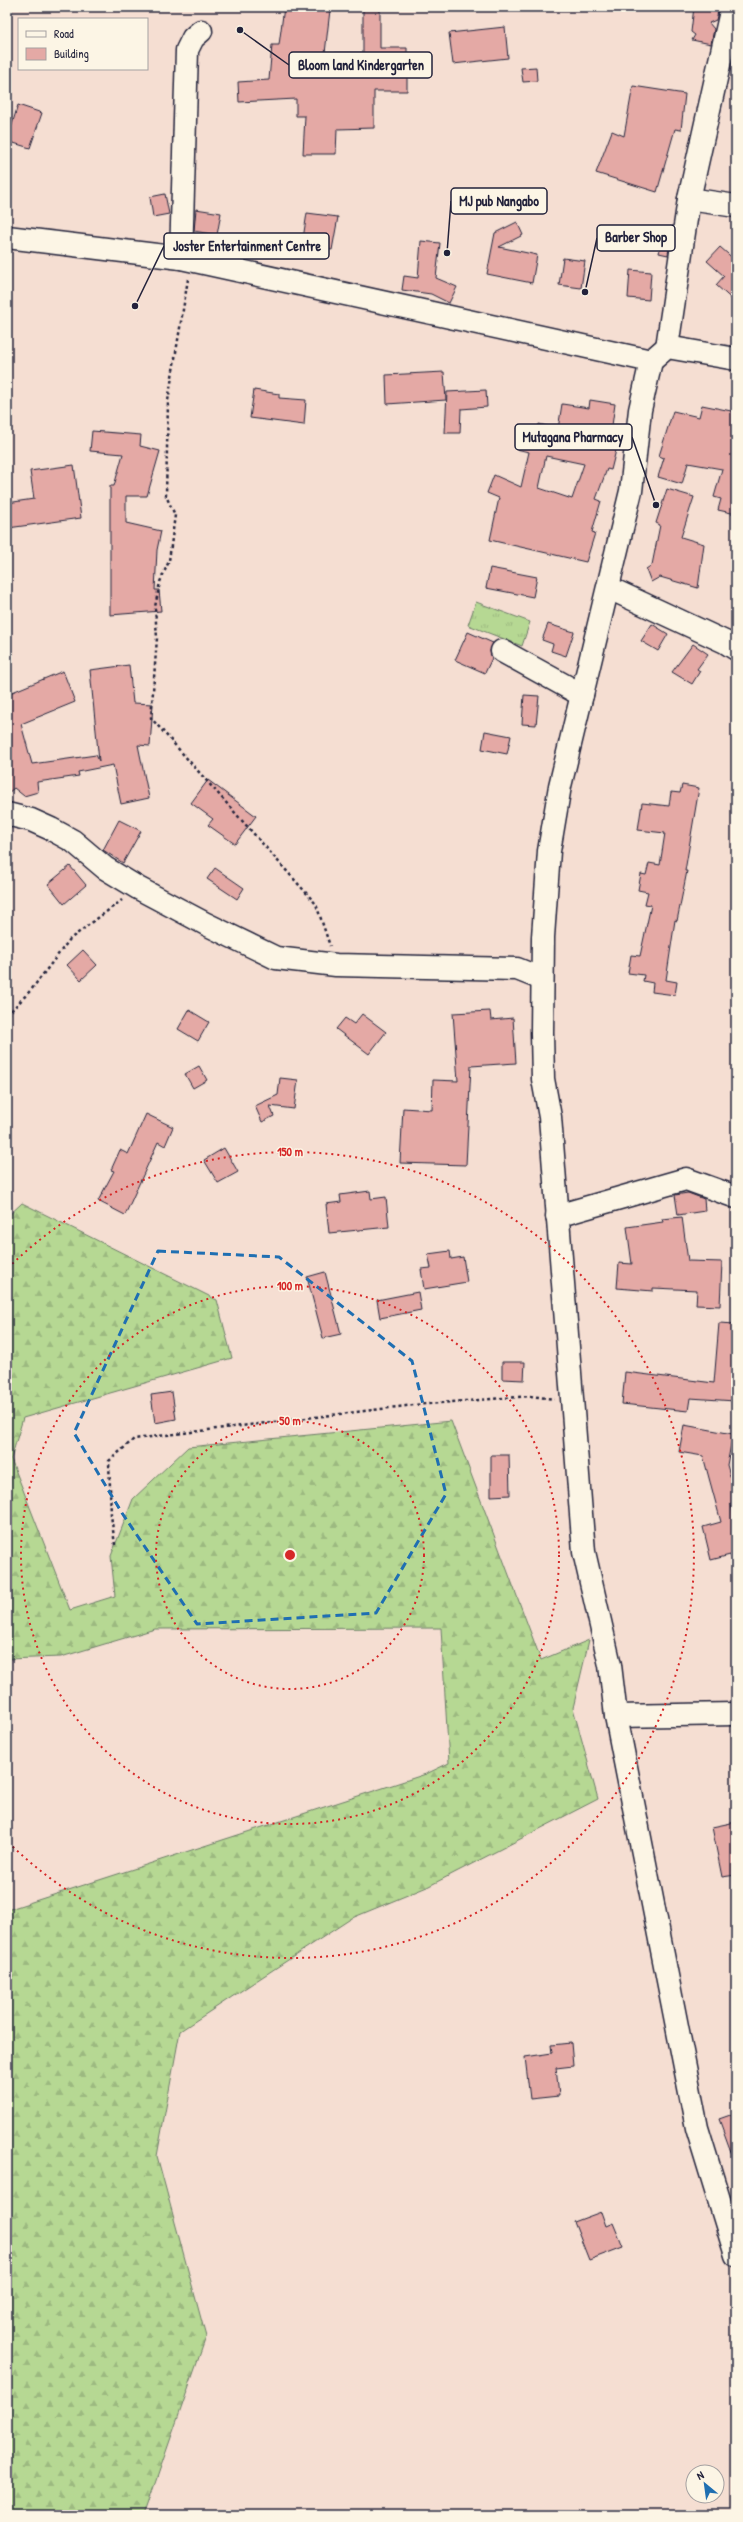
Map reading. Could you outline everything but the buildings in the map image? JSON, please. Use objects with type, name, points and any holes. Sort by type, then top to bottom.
[{"type":"street","points":[[732,7],[689,199],[667,347],[651,361],[640,410],[631,491],[609,588],[560,786],[549,851],[542,979],[543,1079],[550,1117],[584,1552],[610,1665],[616,1716],[697,2128],[736,2254]]},
{"type":"street","points":[[186,259],[187,50],[193,38],[201,31]]},
{"type":"street","points":[[689,199],[736,206]]},
{"type":"street","points":[[7,236],[186,259],[651,361]]},
{"type":"street","points":[[667,347],[736,359]]},
{"type":"street","points":[[609,588],[725,642],[736,649]]},
{"type":"street","points":[[502,651],[582,695]]},
{"type":"street","points":[[7,814],[31,820],[73,841],[105,868],[138,888],[206,924],[276,958],[336,965],[517,969],[542,979]]},
{"type":"street","points":[[557,1216],[686,1179],[736,1197]]},
{"type":"street","points":[[616,1716],[736,1714]]},
{"type":"path","points":[[186,259],[168,401],[166,496],[175,515],[169,561],[160,582],[155,607],[157,638],[151,718],[316,904],[336,965]]},
{"type":"path","points":[[7,1014],[31,990],[70,939],[138,888]]},
{"type":"path","points":[[115,1545],[111,1515],[109,1461],[134,1439],[414,1405],[530,1396],[572,1400]]},
{"type":"highlighted area","points":[[158,1251],[279,1257],[412,1361],[446,1494],[376,1613],[197,1624],[122,1513],[74,1433]]},
{"type":"green space","points":[[476,602],[530,622],[522,646],[468,625]]},
{"type":"green space","points":[[22,1203],[217,1300],[232,1358],[23,1418],[11,1459],[70,1610],[115,1596],[111,1556],[133,1499],[188,1447],[451,1421],[541,1660],[589,1640],[573,1708],[598,1799],[427,1887],[352,1918],[180,2031],[157,2156],[206,2337],[144,2515],[7,2515],[7,1910],[426,1774],[449,1763],[441,1628],[155,1629],[61,1657],[7,1659],[7,1217]]},
{"type":"place","name":"Bloom land Kindergarten","points":[[240,30]]},
{"type":"place","name":"MJ pub Nangabo","points":[[447,253]]},
{"type":"place","name":"Barber Shop","points":[[585,292]]},
{"type":"place","name":"Joster Entertainment Centre","points":[[135,306]]},
{"type":"place","name":"Mutagana Pharmacy","points":[[656,505]]}]
